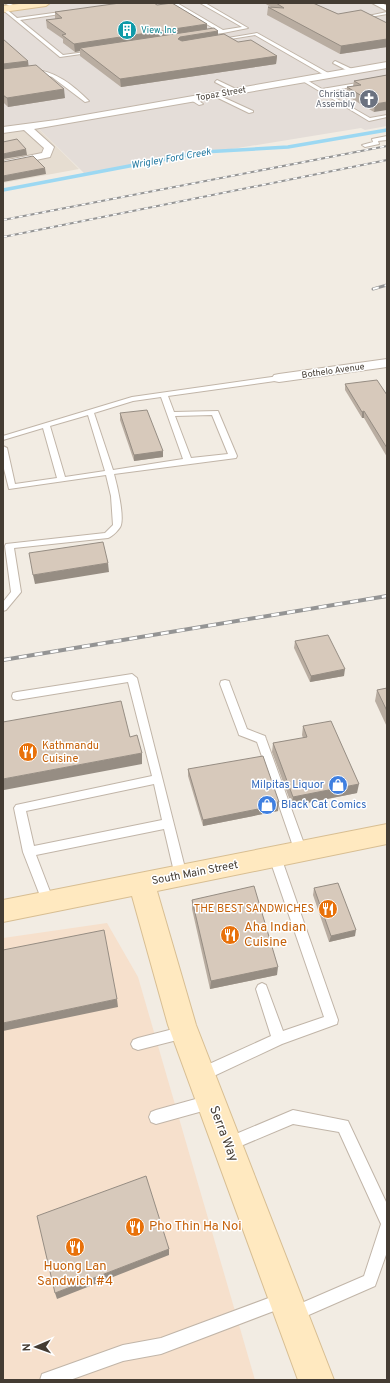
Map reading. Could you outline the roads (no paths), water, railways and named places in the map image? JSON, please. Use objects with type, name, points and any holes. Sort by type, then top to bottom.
[{"type":"main road","points":[[3,9],[46,3]]},
{"type":"main road","name":"South Main Street","points":[[3,911],[387,834]]},
{"type":"main road","name":"Serra Way","points":[[142,884],[185,1032],[290,1307],[316,1380]]},
{"type":"street","points":[[376,3],[387,9]]},
{"type":"street","name":"Topaz Street","points":[[3,130],[54,125],[197,101],[216,95],[387,65]]},
{"type":"street","points":[[3,164],[46,155],[50,147],[26,127]]},
{"type":"street","name":"Bothelo Avenue","points":[[279,378],[386,364]]},
{"type":"lane","points":[[6,3],[15,8]]},
{"type":"lane","points":[[174,3],[223,32]]},
{"type":"lane","points":[[200,35],[246,28],[202,3]]},
{"type":"lane","points":[[3,9],[62,56],[100,50]]},
{"type":"lane","points":[[17,19],[69,12]]},
{"type":"lane","points":[[370,16],[387,14]]},
{"type":"lane","points":[[212,41],[256,34],[328,76]]},
{"type":"lane","points":[[335,62],[352,71]]},
{"type":"lane","points":[[24,72],[39,70],[50,73],[87,101]]},
{"type":"lane","points":[[321,91],[387,79]]},
{"type":"lane","points":[[218,80],[236,92]]},
{"type":"lane","points":[[303,80],[369,120],[387,116]]},
{"type":"lane","points":[[216,95],[251,112]]},
{"type":"lane","points":[[365,145],[377,143],[374,140],[387,138]]},
{"type":"lane","points":[[3,438],[132,399],[279,378]]},
{"type":"lane","points":[[164,395],[188,461]]},
{"type":"lane","points":[[3,608],[16,592],[9,546],[108,535],[117,525],[118,509],[110,473],[90,411]]},
{"type":"lane","points":[[3,448],[12,487],[188,461],[233,456],[215,413],[171,414]]},
{"type":"lane","points":[[46,425],[62,480]]},
{"type":"lane","points":[[17,696],[132,678],[182,876]]},
{"type":"lane","points":[[225,684],[243,732],[261,739],[301,852]]},
{"type":"lane","points":[[48,902],[29,852],[20,808],[158,779]]},
{"type":"lane","points":[[29,852],[169,823]]},
{"type":"lane","points":[[156,1117],[206,1089],[279,1039],[332,1020],[275,857]]},
{"type":"lane","points":[[262,989],[279,1039]]},
{"type":"lane","points":[[138,1044],[185,1032]]},
{"type":"lane","points":[[227,1144],[293,1117],[343,1126],[387,1220]]},
{"type":"lane","points":[[48,1380],[123,1353],[161,1346],[370,1281],[387,1229]]},
{"type":"waterway","name":"Wrigley Ford Creek","points":[[3,190],[203,152],[288,147],[387,130]]},
{"type":"railway","points":[[3,220],[387,146]]},
{"type":"railway","points":[[3,237],[387,160]]},
{"type":"railway","points":[[373,289],[387,285]]},
{"type":"railway","points":[[3,660],[387,596]]},
{"type":"place","name":"View, Inc","points":[[127,30]]},
{"type":"place","name":"Christian Assembly","points":[[369,99]]},
{"type":"place","name":"Kathmandu Cuisine","points":[[28,752]]},
{"type":"place","name":"Milpitas Liquor","points":[[338,785]]},
{"type":"place","name":"Black Cat Comics","points":[[267,805]]},
{"type":"place","name":"THE BEST SANDWICHES","points":[[328,909]]},
{"type":"place","name":"Aha Indian Cuisine","points":[[230,935]]},
{"type":"place","name":"Pho Thin Ha Noi","points":[[135,1227]]},
{"type":"place","name":"Huong Lan Sandwich #4","points":[[75,1247]]}]
